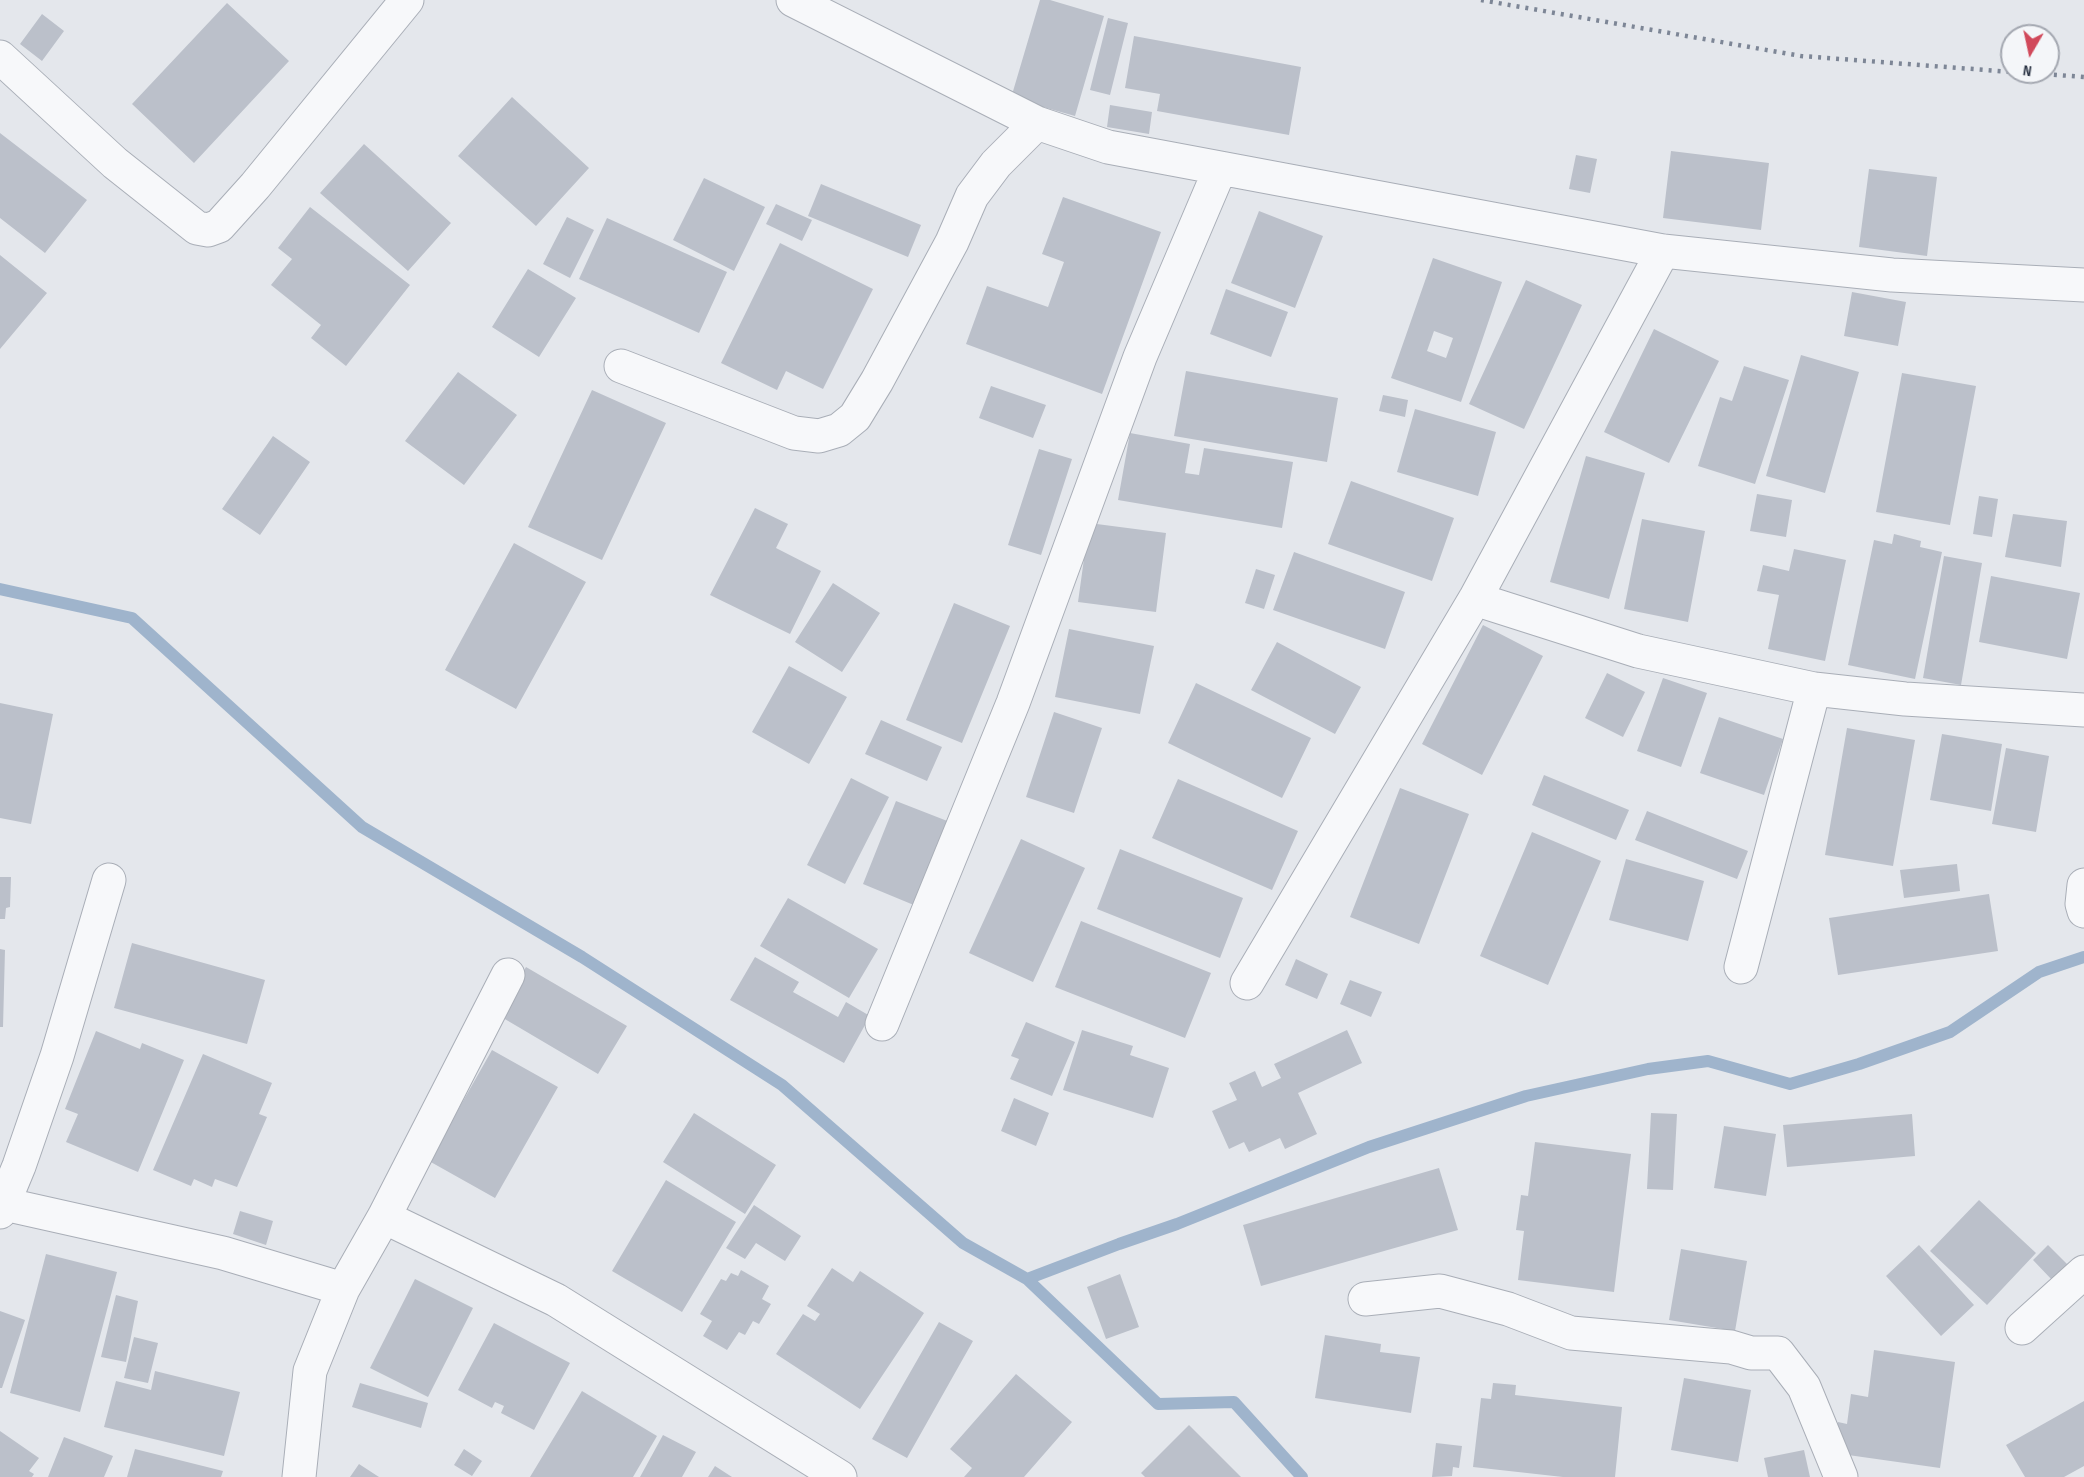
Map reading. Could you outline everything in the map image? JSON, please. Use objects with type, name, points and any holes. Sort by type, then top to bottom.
[{"type":"street","points":[[0,57],[115,164],[197,228],[208,230],[219,225],[255,186],[407,0]]},
{"type":"street","points":[[793,0],[1037,123],[1108,147],[1663,250],[1892,275],[2084,285]]},
{"type":"street","points":[[621,366],[794,434],[819,436],[839,430],[855,417],[877,381],[952,242],[972,196],[996,164],[1037,123]]},
{"type":"street","points":[[882,1024],[1013,703],[1140,357],[1220,169]]},
{"type":"street","points":[[1247,982],[1475,599],[1663,250]]},
{"type":"street","points":[[1475,599],[1638,651],[1814,689],[1905,699],[2084,710]]},
{"type":"street","points":[[1741,967],[1814,689]]},
{"type":"street","points":[[109,880],[53,1067],[2,1208],[223,1253],[344,1289]]},
{"type":"street","points":[[2084,885],[2082,904],[2084,911]]},
{"type":"street","points":[[299,1477],[310,1371],[344,1289],[508,975]]},
{"type":"street","points":[[384,1216],[556,1300],[840,1477]]},
{"type":"street","points":[[2022,1328],[2084,1272]]},
{"type":"street","points":[[1365,1299],[1440,1291],[1508,1309],[1571,1333],[1731,1347],[1751,1353],[1778,1353],[1804,1387],[1841,1477]]},
{"type":"building","points":[[1040,0],[1050,0],[1104,16],[1075,116],[1011,98]]},
{"type":"building","points":[[227,3],[289,61],[194,163],[132,104]]},
{"type":"building","points":[[42,14],[64,31],[42,61],[20,44]]},
{"type":"building","points":[[1108,18],[1128,23],[1110,95],[1090,90]]},
{"type":"building","points":[[1134,36],[1301,67],[1289,135],[1157,111],[1160,94],[1125,88]]},
{"type":"building","points":[[512,97],[589,168],[536,226],[458,156]]},
{"type":"building","points":[[1110,105],[1152,112],[1149,134],[1107,127]]},
{"type":"building","points":[[0,133],[87,200],[45,253],[0,218]]},
{"type":"building","points":[[364,144],[451,223],[408,271],[320,193]]},
{"type":"building","points":[[1671,151],[1769,163],[1761,230],[1663,218]]},
{"type":"building","points":[[1576,155],[1597,159],[1590,193],[1569,189]]},
{"type":"building","points":[[1869,169],[1937,177],[1927,256],[1859,247]]},
{"type":"building","points":[[704,178],[765,207],[734,271],[673,240]]},
{"type":"building","points":[[821,184],[921,225],[908,257],[808,216]]},
{"type":"building","points":[[1063,197],[1161,232],[1102,394],[966,344],[987,286],[1048,307],[1064,262],[1042,254]]},
{"type":"building","points":[[776,204],[812,220],[802,241],[766,224]]},
{"type":"building","points":[[310,207],[410,285],[346,366],[311,338],[321,325],[271,285],[292,259],[278,248]]},
{"type":"building","points":[[1259,211],[1323,236],[1295,308],[1231,283]]},
{"type":"building","points":[[567,217],[594,230],[570,278],[543,264]]},
{"type":"building","points":[[607,218],[727,272],[699,333],[579,279]]},
{"type":"building","points":[[780,243],[873,289],[823,389],[786,371],[777,390],[721,363]]},
{"type":"building","points":[[0,255],[47,293],[0,349]]},
{"type":"building","points":[[1433,258],[1502,282],[1461,402],[1391,378]],"holes":[[[1434,331],[1453,338],[1446,358],[1427,351]]]},
{"type":"building","points":[[528,269],[576,298],[539,357],[492,327]]},
{"type":"building","points":[[1526,280],[1582,305],[1524,429],[1469,404]]},
{"type":"building","points":[[1226,289],[1288,312],[1271,357],[1210,334]]},
{"type":"building","points":[[1852,292],[1906,302],[1898,346],[1844,336]]},
{"type":"building","points":[[1654,329],[1719,361],[1669,463],[1604,432]]},
{"type":"building","points":[[1801,355],[1859,372],[1825,493],[1766,476]]},
{"type":"building","points":[[1744,366],[1789,380],[1755,484],[1698,466],[1720,397],[1732,401]]},
{"type":"building","points":[[1186,371],[1338,398],[1327,462],[1174,436]]},
{"type":"building","points":[[458,372],[517,415],[464,485],[405,441]]},
{"type":"building","points":[[1902,373],[1976,386],[1950,525],[1876,512]]},
{"type":"building","points":[[991,386],[1046,405],[1033,438],[979,418]]},
{"type":"building","points":[[592,390],[666,423],[602,560],[528,527]]},
{"type":"building","points":[[1383,395],[1408,400],[1405,417],[1379,411]]},
{"type":"building","points":[[1415,409],[1496,432],[1478,496],[1397,472]]},
{"type":"building","points":[[1130,433],[1190,444],[1185,473],[1199,475],[1204,448],[1293,462],[1282,528],[1118,500]]},
{"type":"building","points":[[273,436],[310,462],[260,535],[222,509]]},
{"type":"building","points":[[1039,449],[1072,459],[1041,555],[1008,545]]},
{"type":"building","points":[[1586,456],[1645,473],[1609,599],[1550,582]]},
{"type":"building","points":[[1351,481],[1454,518],[1432,581],[1328,544]]},
{"type":"building","points":[[1757,494],[1792,500],[1786,537],[1750,531]]},
{"type":"building","points":[[1979,496],[1998,499],[1992,537],[1973,534]]},
{"type":"building","points":[[755,508],[788,524],[776,548],[821,571],[790,634],[710,595]]},
{"type":"building","points":[[2013,514],[2067,521],[2061,567],[2005,557]]},
{"type":"building","points":[[1642,519],[1705,531],[1688,622],[1624,609]]},
{"type":"building","points":[[1089,523],[1166,533],[1156,612],[1078,602]]},
{"type":"building","points":[[1894,534],[1921,541],[1920,547],[1942,552],[1915,679],[1848,665],[1874,540],[1892,544]]},
{"type":"building","points":[[514,543],[586,582],[516,709],[445,670]]},
{"type":"building","points":[[1794,549],[1846,560],[1825,661],[1768,649],[1779,595],[1757,591],[1763,565],[1789,571]]},
{"type":"building","points":[[1294,552],[1405,592],[1385,649],[1273,610]]},
{"type":"building","points":[[1944,556],[1982,563],[1961,685],[1923,678]]},
{"type":"building","points":[[1256,569],[1275,575],[1264,609],[1245,603]]},
{"type":"building","points":[[1991,576],[2080,593],[2067,659],[1979,642]]},
{"type":"building","points":[[833,583],[880,613],[842,672],[795,642]]},
{"type":"building","points":[[954,603],[1010,626],[962,743],[906,720]]},
{"type":"building","points":[[1483,625],[1543,656],[1482,775],[1422,744]]},
{"type":"building","points":[[1069,629],[1154,646],[1140,714],[1055,697]]},
{"type":"building","points":[[1277,642],[1361,687],[1335,734],[1251,690]]},
{"type":"building","points":[[789,666],[847,697],[809,764],[752,732]]},
{"type":"building","points":[[1607,673],[1645,692],[1623,737],[1585,718]]},
{"type":"building","points":[[1663,678],[1707,693],[1681,767],[1637,751]]},
{"type":"building","points":[[1196,683],[1311,738],[1282,798],[1168,743]]},
{"type":"building","points":[[0,703],[53,714],[31,824],[0,818]]},
{"type":"building","points":[[1054,712],[1102,728],[1074,813],[1026,797]]},
{"type":"building","points":[[1719,717],[1783,739],[1764,795],[1700,773]]},
{"type":"building","points":[[881,720],[942,747],[927,781],[865,754]]},
{"type":"building","points":[[1847,728],[1915,740],[1893,866],[1825,855]]},
{"type":"building","points":[[1942,734],[2002,744],[1991,811],[1930,800]]},
{"type":"building","points":[[2006,748],[2049,756],[2036,832],[1992,824]]},
{"type":"building","points":[[1544,775],[1629,810],[1616,840],[1532,805]]},
{"type":"building","points":[[851,778],[889,797],[845,884],[807,865]]},
{"type":"building","points":[[1178,779],[1298,831],[1272,890],[1152,838]]},
{"type":"building","points":[[1400,788],[1469,814],[1419,944],[1350,917]]},
{"type":"building","points":[[896,801],[955,824],[921,908],[863,884]]},
{"type":"building","points":[[1647,811],[1748,851],[1737,879],[1635,840]]},
{"type":"building","points":[[1532,832],[1601,861],[1548,985],[1480,956]]},
{"type":"building","points":[[1021,839],[1085,868],[1033,982],[969,953]]},
{"type":"building","points":[[1120,849],[1243,898],[1220,958],[1097,909]]},
{"type":"building","points":[[1626,859],[1704,881],[1688,941],[1609,920]]},
{"type":"building","points":[[1957,864],[1960,891],[1904,898],[1900,870]]},
{"type":"building","points":[[0,877],[11,877],[10,907],[6,908],[5,919],[0,919]]},
{"type":"building","points":[[1989,894],[1998,951],[1838,975],[1829,918]]},
{"type":"building","points":[[788,898],[878,949],[849,998],[760,946]]},
{"type":"building","points":[[1081,921],[1211,973],[1185,1038],[1055,987]]},
{"type":"building","points":[[132,943],[265,980],[247,1044],[114,1008]]},
{"type":"building","points":[[0,949],[5,950],[3,1027],[0,1027]]},
{"type":"building","points":[[755,957],[799,982],[793,992],[838,1017],[846,1002],[870,1016],[844,1063],[730,1000]]},
{"type":"building","points":[[1296,959],[1328,974],[1317,999],[1285,985]]},
{"type":"building","points":[[526,967],[627,1026],[598,1074],[498,1015]]},
{"type":"building","points":[[1350,980],[1382,992],[1371,1017],[1340,1004]]},
{"type":"building","points":[[1026,1022],[1075,1042],[1052,1096],[1010,1079],[1019,1059],[1011,1056]]},
{"type":"building","points":[[1082,1030],[1133,1046],[1130,1055],[1169,1068],[1153,1118],[1063,1090]]},
{"type":"building","points":[[1347,1030],[1362,1063],[1298,1093],[1317,1134],[1285,1149],[1280,1138],[1249,1152],[1244,1142],[1229,1149],[1212,1111],[1237,1100],[1229,1083],[1255,1071],[1262,1087],[1281,1078],[1274,1064]]},
{"type":"building","points":[[96,1031],[140,1049],[142,1043],[184,1060],[138,1172],[66,1142],[78,1114],[65,1109]]},
{"type":"building","points":[[492,1050],[558,1087],[495,1198],[429,1161]]},
{"type":"building","points":[[203,1054],[272,1083],[259,1114],[267,1117],[237,1187],[215,1179],[212,1187],[194,1179],[191,1186],[153,1170]]},
{"type":"building","points":[[1014,1098],[1049,1113],[1036,1146],[1001,1131]]},
{"type":"building","points":[[694,1113],[776,1165],[745,1214],[663,1162]]},
{"type":"building","points":[[1651,1113],[1677,1114],[1673,1190],[1647,1189]]},
{"type":"building","points":[[1912,1114],[1915,1156],[1787,1167],[1783,1125]]},
{"type":"building","points":[[1724,1126],[1776,1134],[1766,1196],[1714,1188]]},
{"type":"building","points":[[1535,1142],[1631,1154],[1614,1292],[1518,1280],[1524,1231],[1516,1230],[1521,1195],[1528,1196]]},
{"type":"building","points":[[1439,1168],[1458,1230],[1261,1286],[1243,1225]]},
{"type":"building","points":[[666,1180],[736,1222],[682,1312],[612,1271]]},
{"type":"building","points":[[1979,1200],[2036,1253],[1987,1305],[1930,1251]]},
{"type":"building","points":[[754,1205],[801,1236],[785,1261],[756,1243],[745,1259],[726,1248]]},
{"type":"building","points":[[240,1211],[273,1221],[266,1245],[233,1234]]},
{"type":"building","points":[[1919,1245],[1974,1305],[1941,1336],[1886,1276]]},
{"type":"building","points":[[2048,1245],[2069,1266],[2053,1281],[2033,1260]]},
{"type":"building","points":[[1681,1249],[1747,1261],[1735,1331],[1669,1320]]},
{"type":"building","points":[[46,1254],[117,1272],[80,1412],[10,1393]]},
{"type":"building","points":[[832,1268],[853,1282],[860,1271],[924,1313],[860,1409],[776,1354],[803,1314],[815,1321],[820,1314],[807,1306]]},
{"type":"building","points":[[741,1270],[769,1286],[762,1299],[771,1304],[759,1324],[753,1321],[745,1335],[739,1332],[727,1350],[703,1336],[712,1321],[700,1314],[721,1279],[726,1281],[731,1273],[738,1276]]},
{"type":"building","points":[[1120,1274],[1139,1327],[1106,1339],[1087,1287]]},
{"type":"building","points":[[415,1279],[473,1308],[428,1397],[370,1368]]},
{"type":"building","points":[[116,1295],[138,1301],[126,1362],[101,1357]]},
{"type":"building","points":[[0,1311],[25,1320],[2,1388],[0,1388]]},
{"type":"building","points":[[939,1322],[973,1341],[907,1458],[872,1439]]},
{"type":"building","points":[[494,1323],[570,1363],[534,1430],[501,1413],[504,1406],[495,1402],[492,1408],[458,1390]]},
{"type":"building","points":[[1325,1335],[1381,1344],[1380,1352],[1420,1357],[1411,1413],[1315,1398]]},
{"type":"building","points":[[134,1337],[158,1343],[148,1383],[124,1378]]},
{"type":"building","points":[[1874,1350],[1955,1362],[1940,1468],[1834,1453],[1838,1422],[1847,1424],[1851,1394],[1868,1397]]},
{"type":"building","points":[[155,1371],[240,1392],[224,1456],[104,1427],[116,1381],[151,1390]]},
{"type":"building","points":[[1016,1374],[1072,1422],[1024,1477],[964,1477],[972,1468],[950,1449]]},
{"type":"building","points":[[1684,1378],[1751,1390],[1738,1462],[1671,1450]]},
{"type":"building","points":[[360,1383],[428,1403],[421,1428],[352,1407]]},
{"type":"building","points":[[1493,1383],[1516,1385],[1515,1395],[1622,1407],[1615,1477],[1563,1477],[1473,1467],[1481,1398],[1491,1399]]},
{"type":"building","points":[[582,1391],[657,1436],[633,1477],[530,1477]]},
{"type":"building","points":[[2084,1401],[2084,1466],[2064,1477],[2025,1477],[2006,1445]]},
{"type":"building","points":[[1189,1425],[1241,1477],[1145,1477],[1141,1473]]},
{"type":"building","points":[[0,1431],[39,1458],[29,1471],[34,1474],[32,1477],[0,1477]]},
{"type":"building","points":[[663,1435],[696,1452],[682,1477],[640,1477]]},
{"type":"building","points":[[64,1437],[113,1456],[104,1477],[48,1477]]},
{"type":"building","points":[[1436,1443],[1462,1446],[1459,1468],[1453,1467],[1452,1476],[1432,1477]]},
{"type":"building","points":[[135,1449],[223,1471],[221,1477],[127,1477]]},
{"type":"building","points":[[464,1449],[482,1461],[472,1476],[454,1465]]},
{"type":"building","points":[[1804,1450],[1810,1477],[1768,1477],[1764,1458]]},
{"type":"building","points":[[359,1464],[379,1477],[350,1477]]},
{"type":"building","points":[[715,1466],[732,1477],[708,1477]]},
{"type":"waterway","points":[[0,589],[132,618],[362,827],[582,957],[782,1085],[963,1243],[1027,1279],[1158,1404],[1234,1402],[1302,1477]]},
{"type":"waterway","points":[[1027,1279],[1177,1224],[1369,1147],[1526,1096],[1648,1069],[1708,1061],[1790,1084],[1859,1064],[1950,1032],[2039,972],[2084,957]]},
{"type":"railway","points":[[1481,0],[1801,56],[2000,71]]},
{"type":"railway","points":[[2060,75],[2084,77]]}]
